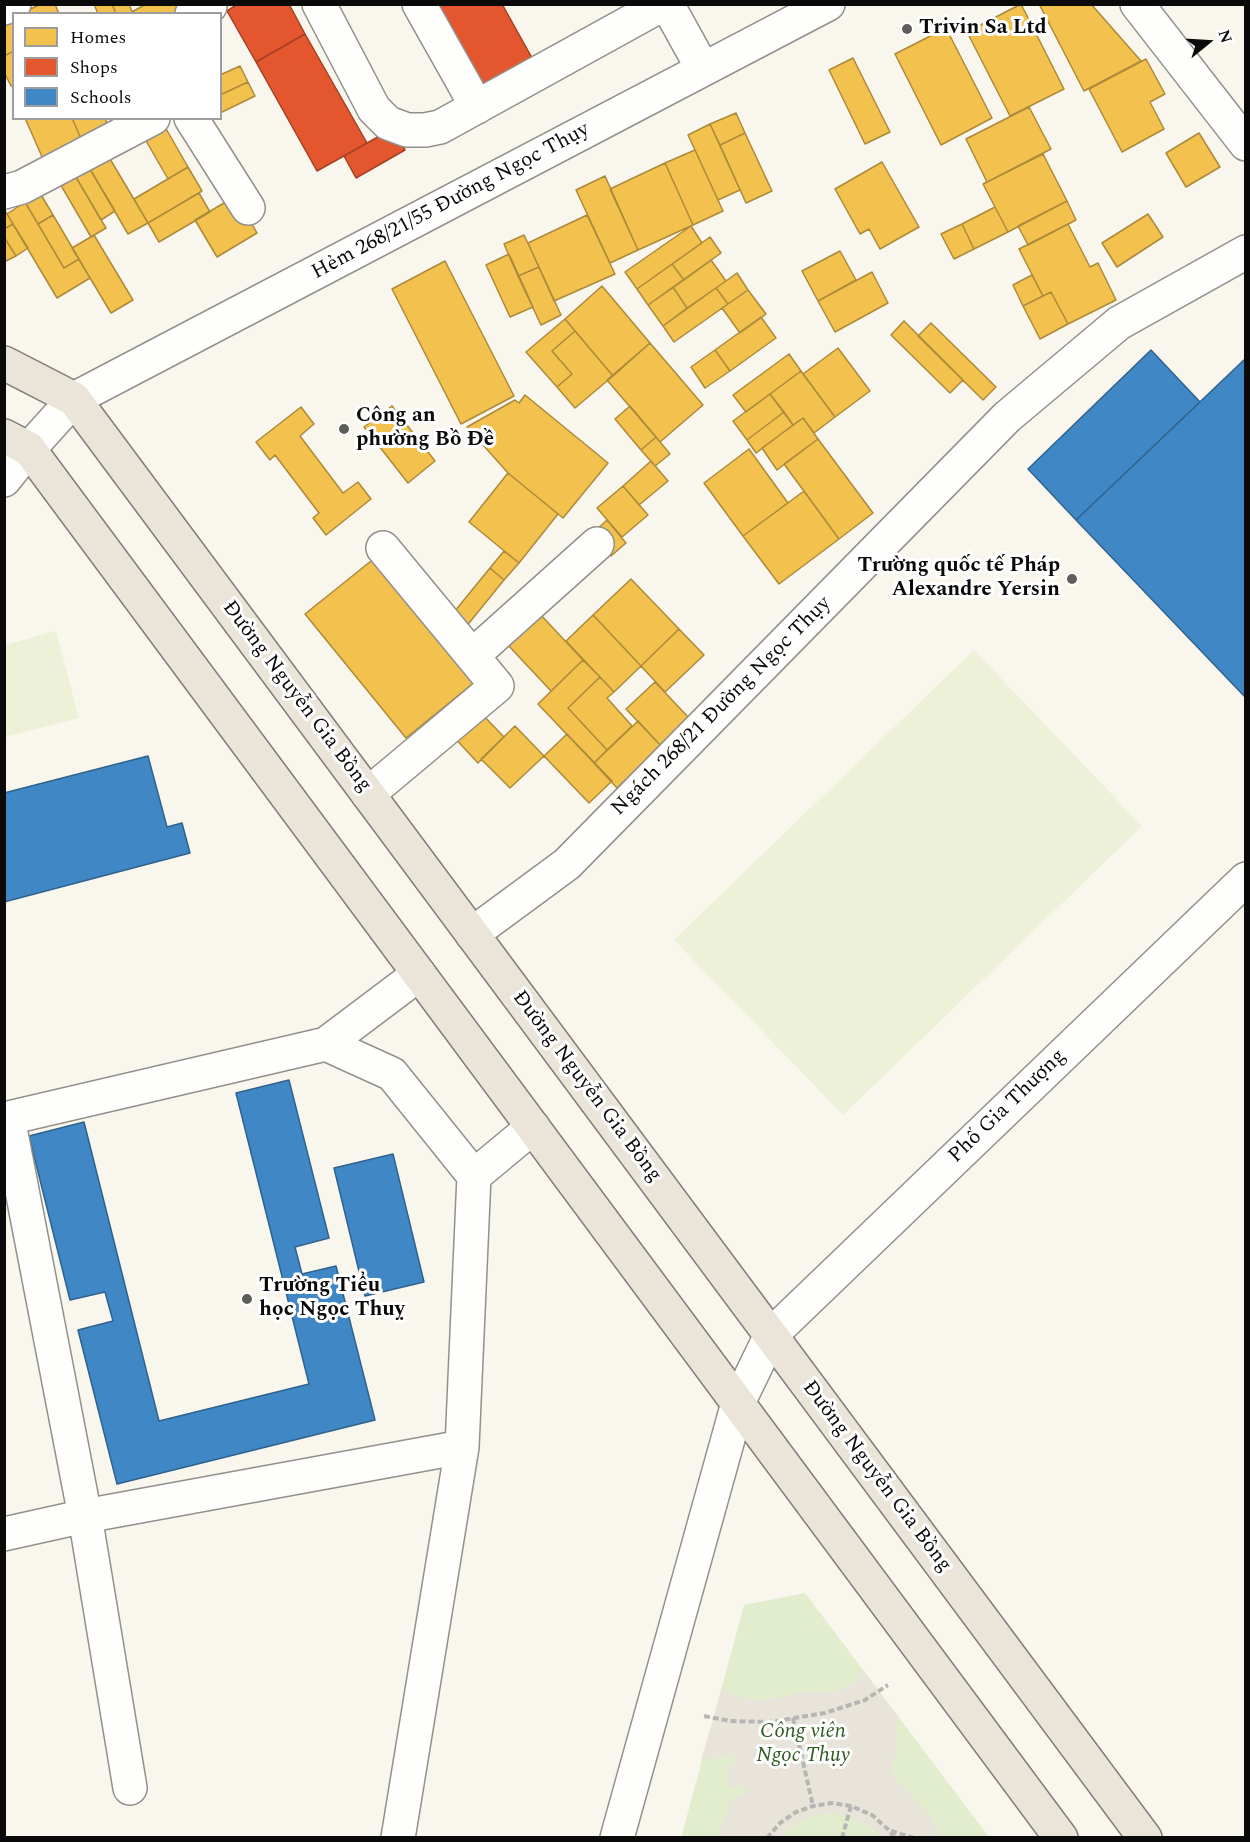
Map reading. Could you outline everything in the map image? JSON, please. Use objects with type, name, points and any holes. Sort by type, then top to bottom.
[{"type":"main road","name":"Đường Nguyễn Gia Bồng","points":[[4,363],[74,399],[1144,1838]]},
{"type":"main road","points":[[16,443],[419,974],[1061,1838]]},
{"type":"street","points":[[4,8],[14,4]]},
{"type":"street","points":[[196,12],[210,6],[209,4]]},
{"type":"street","points":[[319,4],[374,109],[388,123],[407,129],[425,130],[440,127],[665,4],[703,69]]},
{"type":"street","points":[[419,4],[477,107]]},
{"type":"street","name":"Hẻm 268/21/55 Đường Ngọc Thụy","points":[[4,480],[16,443],[74,399],[828,4]]},
{"type":"street","points":[[1137,4],[1245,144]]},
{"type":"street","points":[[4,192],[22,187],[149,120]]},
{"type":"street","points":[[192,120],[248,208]]},
{"type":"street","name":"Ngách 268/21 Đường Ngọc Thụy","points":[[472,934],[567,864],[1007,417],[1119,323],[1245,252]]},
{"type":"street","points":[[472,656],[597,544]]},
{"type":"street","points":[[368,794],[496,686],[383,548]]},
{"type":"street","name":"Phố Gia Thượng","points":[[771,1335],[1245,879]]},
{"type":"street","points":[[130,1788],[85,1516],[6,1118],[326,1044],[419,974]]},
{"type":"street","points":[[326,1044],[392,1074],[474,1176],[462,1447],[398,1838]]},
{"type":"street","points":[[474,1176],[533,1127]]},
{"type":"street","points":[[617,1838],[738,1403],[771,1335]]},
{"type":"street","points":[[4,1534],[85,1516],[462,1447]]},
{"type":"path","points":[[704,1716],[770,1722],[825,1713],[865,1700],[888,1685]]},
{"type":"path","points":[[793,1718],[813,1806]]},
{"type":"path","points":[[767,1838],[780,1823],[796,1812],[832,1803],[850,1806],[872,1815],[890,1831],[894,1838]]},
{"type":"path","points":[[842,1838],[850,1806]]},
{"type":"path","points":[[890,1831],[914,1838]]},
{"type":"green space","points":[[56,631],[79,718],[5,737],[5,645]]},
{"type":"green space","points":[[974,650],[1142,826],[843,1115],[674,940]]},
{"type":"green space","name":"Công viên Ngọc Thụy","points":[[805,1593],[989,1837],[681,1838],[744,1605]]},
{"type":"shaded area","points":[[863,1670],[899,1718],[896,1719],[897,1753],[891,1763],[896,1779],[932,1818],[942,1837],[880,1837],[872,1828],[853,1818],[831,1813],[810,1817],[790,1827],[781,1837],[717,1837],[731,1800],[747,1793],[745,1785],[730,1788],[725,1766],[734,1764],[732,1755],[701,1761],[722,1687],[734,1695],[755,1700],[778,1698],[797,1693],[839,1690],[854,1682]]},
{"type":"building: Homes","points":[[41,4],[55,4],[58,12],[24,12]]},
{"type":"building: Homes","points":[[94,4],[112,4],[115,12],[97,12]]},
{"type":"building: Homes","points":[[112,4],[129,4],[132,12],[115,12]]},
{"type":"building: Homes","points":[[146,4],[196,4],[179,12],[132,12]]},
{"type":"building: Homes","points":[[1021,4],[1064,89],[1010,116],[967,32]]},
{"type":"building: Homes","points":[[1039,4],[1091,4],[1141,61],[1084,91]]},
{"type":"building: Homes","points":[[12,18],[12,52],[4,56],[4,21]]},
{"type":"building: Homes","points":[[946,28],[992,118],[941,145],[895,54]]},
{"type":"building: Homes","points":[[12,52],[11,86],[4,72],[4,56]]},
{"type":"building: Homes","points":[[853,58],[890,132],[865,144],[829,70]]},
{"type":"building: Homes","points":[[1146,59],[1165,94],[1150,102],[1164,129],[1122,152],[1089,89]]},
{"type":"building: Homes","points":[[240,66],[248,82],[222,94],[222,74]]},
{"type":"building: Homes","points":[[248,82],[255,96],[222,112],[222,94]]},
{"type":"building: Homes","points":[[1029,107],[1051,149],[987,182],[966,139]]},
{"type":"building: Homes","points":[[736,113],[745,133],[720,145],[710,124]]},
{"type":"building: Homes","points":[[26,120],[73,120],[85,148],[46,166]]},
{"type":"building: Homes","points":[[73,120],[106,120],[112,136],[85,148]]},
{"type":"building: Homes","points":[[161,120],[188,167],[168,179],[141,132]]},
{"type":"building: Homes","points":[[710,124],[740,190],[718,200],[688,135]]},
{"type":"building: Homes","points":[[745,133],[772,191],[746,203],[720,145]]},
{"type":"building: Homes","points":[[1199,133],[1220,167],[1186,187],[1166,153]]},
{"type":"building: Homes","points":[[103,147],[148,223],[128,234],[84,159]]},
{"type":"building: Homes","points":[[695,150],[723,211],[693,225],[665,163]]},
{"type":"building: Homes","points":[[1043,154],[1067,201],[1008,232],[983,184]]},
{"type":"building: Homes","points":[[84,159],[115,211],[101,220],[70,167]]},
{"type":"building: Homes","points":[[882,162],[919,227],[880,249],[869,229],[860,234],[835,189]]},
{"type":"building: Homes","points":[[665,163],[693,225],[638,250],[610,189]]},
{"type":"building: Homes","points":[[70,167],[106,228],[91,237],[55,175]]},
{"type":"building: Homes","points":[[188,167],[202,191],[148,223],[134,199]]},
{"type":"building: Homes","points":[[605,176],[638,250],[610,263],[576,190]]},
{"type":"building: Homes","points":[[40,193],[53,215],[38,224],[25,202]]},
{"type":"building: Homes","points":[[199,193],[210,212],[159,242],[148,223]]},
{"type":"building: Homes","points":[[236,196],[257,233],[217,257],[195,220]]},
{"type":"building: Homes","points":[[1067,201],[1076,220],[1028,245],[1018,226]]},
{"type":"building: Homes","points":[[25,202],[64,268],[79,259],[90,278],[57,298],[7,214]]},
{"type":"building: Homes","points":[[995,207],[1008,232],[974,249],[962,224]]},
{"type":"building: Homes","points":[[4,209],[13,224],[4,229]]},
{"type":"building: Homes","points":[[1148,214],[1163,237],[1117,267],[1102,243]]},
{"type":"building: Homes","points":[[53,215],[79,259],[64,268],[38,224]]},
{"type":"building: Homes","points":[[587,215],[615,274],[554,301],[528,243]]},
{"type":"building: Homes","points":[[13,224],[28,248],[16,256],[4,237],[4,229]]},
{"type":"building: Homes","points":[[962,224],[974,249],[954,259],[941,234]]},
{"type":"building: Homes","points":[[1068,224],[1090,267],[1098,263],[1116,300],[1068,324],[1051,292],[1043,296],[1019,249]]},
{"type":"building: Homes","points":[[691,226],[702,243],[637,289],[625,272]]},
{"type":"building: Homes","points":[[94,235],[133,300],[111,313],[72,248]]},
{"type":"building: Homes","points":[[524,235],[539,267],[518,276],[504,244]]},
{"type":"building: Homes","points":[[4,237],[16,256],[4,262]]},
{"type":"building: Homes","points":[[710,237],[721,253],[684,280],[672,264]]},
{"type":"building: Homes","points":[[840,251],[856,280],[818,301],[802,271]]},
{"type":"building: Homes","points":[[509,254],[533,307],[510,317],[486,265]]},
{"type":"building: Homes","points":[[711,260],[726,281],[687,308],[673,287]]},
{"type":"building: Homes","points":[[445,261],[514,396],[461,424],[392,289]]},
{"type":"building: Homes","points":[[672,264],[684,280],[648,305],[637,289]]},
{"type":"building: Homes","points":[[539,267],[561,315],[541,325],[518,276]]},
{"type":"building: Homes","points":[[872,272],[888,303],[835,332],[818,301]]},
{"type":"building: Homes","points":[[737,273],[748,290],[728,304],[716,288]]},
{"type":"building: Homes","points":[[1032,275],[1043,296],[1023,306],[1013,285]]},
{"type":"building: Homes","points":[[602,286],[650,343],[613,376],[565,319]]},
{"type":"building: Homes","points":[[673,287],[687,308],[663,326],[648,305]]},
{"type":"building: Homes","points":[[716,288],[728,304],[674,342],[663,326]]},
{"type":"building: Homes","points":[[748,290],[766,314],[740,333],[722,308]]},
{"type":"building: Homes","points":[[1051,292],[1068,324],[1040,339],[1023,306]]},
{"type":"building: Homes","points":[[761,317],[776,338],[730,371],[715,350]]},
{"type":"building: Homes","points":[[565,319],[575,331],[552,351],[572,374],[557,387],[526,352]]},
{"type":"building: Homes","points":[[904,321],[963,380],[950,393],[891,335]]},
{"type":"building: Homes","points":[[931,323],[996,387],[983,400],[918,336]]},
{"type":"building: Homes","points":[[575,331],[613,376],[575,408],[557,387],[572,374],[552,351]]},
{"type":"building: Homes","points":[[650,343],[703,405],[660,442],[607,380]]},
{"type":"building: Homes","points":[[838,348],[870,391],[835,417],[803,374]]},
{"type":"building: Homes","points":[[715,350],[730,371],[705,388],[691,367]]},
{"type":"building: Homes","points":[[789,354],[801,371],[746,412],[733,395]]},
{"type":"building: Homes","points":[[801,371],[835,417],[814,433],[803,418],[793,425],[770,394]]},
{"type":"building: Homes","points":[[770,394],[784,412],[747,440],[733,421]]},
{"type":"building: Homes","points":[[525,395],[608,463],[563,518],[508,473],[467,427],[515,400],[519,403]]},
{"type":"building: Homes","points":[[392,406],[435,461],[408,483],[364,427]]},
{"type":"building: Homes","points":[[630,406],[656,437],[641,450],[615,419]]},
{"type":"building: Homes","points":[[301,407],[314,424],[300,436],[343,493],[358,482],[371,499],[326,535],[313,518],[319,513],[275,455],[270,460],[256,442]]},
{"type":"building: Homes","points":[[784,412],[793,425],[756,453],[747,440]]},
{"type":"building: Homes","points":[[803,418],[818,439],[777,470],[762,448]]},
{"type":"building: Homes","points":[[656,437],[670,454],[655,466],[641,450]]},
{"type":"building: Homes","points":[[818,439],[873,513],[839,539],[784,464]]},
{"type":"building: Homes","points":[[749,449],[788,503],[743,536],[704,483]]},
{"type":"building: Homes","points":[[651,461],[668,481],[639,505],[623,486]]},
{"type":"building: Homes","points":[[508,473],[558,514],[519,563],[469,522]]},
{"type":"building: Homes","points":[[623,486],[648,515],[622,537],[597,508]]},
{"type":"building: Homes","points":[[804,491],[839,539],[779,584],[743,536]]},
{"type":"building: Homes","points":[[607,520],[626,543],[611,556],[592,534]]},
{"type":"building: Homes","points":[[504,551],[519,563],[504,580],[490,568]]},
{"type":"building: Homes","points":[[376,557],[476,681],[406,738],[305,614]]},
{"type":"building: Homes","points":[[490,568],[504,580],[465,628],[450,617]]},
{"type":"building: Homes","points":[[631,579],[679,629],[641,666],[593,615]]},
{"type":"building: Homes","points":[[539,613],[583,660],[551,691],[507,644]]},
{"type":"building: Homes","points":[[593,615],[641,666],[614,692],[566,641]]},
{"type":"building: Homes","points":[[679,629],[704,655],[665,692],[641,666]]},
{"type":"building: Homes","points":[[583,660],[600,677],[568,708],[607,750],[594,763],[538,704]]},
{"type":"building: Homes","points":[[600,677],[614,692],[607,698],[632,726],[607,750],[568,708]]},
{"type":"building: Homes","points":[[655,682],[690,719],[661,746],[626,709]]},
{"type":"building: Homes","points":[[477,709],[504,737],[478,763],[451,734]]},
{"type":"building: Homes","points":[[638,721],[661,746],[617,788],[594,763]]},
{"type":"building: Homes","points":[[515,726],[544,756],[510,788],[481,759]]},
{"type":"building: Homes","points":[[567,734],[612,781],[589,803],[544,756]]},
{"type":"building: Shops","points":[[238,4],[289,4],[305,34],[256,62],[227,11]]},
{"type":"building: Shops","points":[[438,4],[502,4],[536,65],[487,93]]},
{"type":"building: Shops","points":[[305,34],[367,143],[317,171],[256,62]]},
{"type":"building: Shops","points":[[392,129],[405,150],[356,178],[344,156]]},
{"type":"building: Schools","points":[[1151,350],[1200,402],[1076,520],[1028,469]]},
{"type":"building: Schools","points":[[1246,358],[1246,698],[1076,520]]},
{"type":"building: Schools","points":[[148,756],[167,827],[182,823],[190,853],[4,902],[4,793]]},
{"type":"building: Schools","points":[[289,1080],[329,1238],[295,1247],[302,1274],[336,1266],[375,1420],[117,1484],[78,1330],[113,1321],[105,1292],[70,1300],[29,1136],[84,1122],[159,1421],[309,1384],[236,1093]]},
{"type":"building: Schools","points":[[393,1154],[424,1282],[365,1296],[334,1168]]},
{"type":"place","name":"Trivin Sa Ltd","points":[[907,29]]},
{"type":"place","name":"Công an phường Bồ Đề","points":[[344,429]]},
{"type":"place","name":"Trường quốc tế Pháp Alexandre Yersin","points":[[1072,579]]},
{"type":"place","name":"Trường Tiểu học Ngọc Thuỵ","points":[[247,1299]]}]
